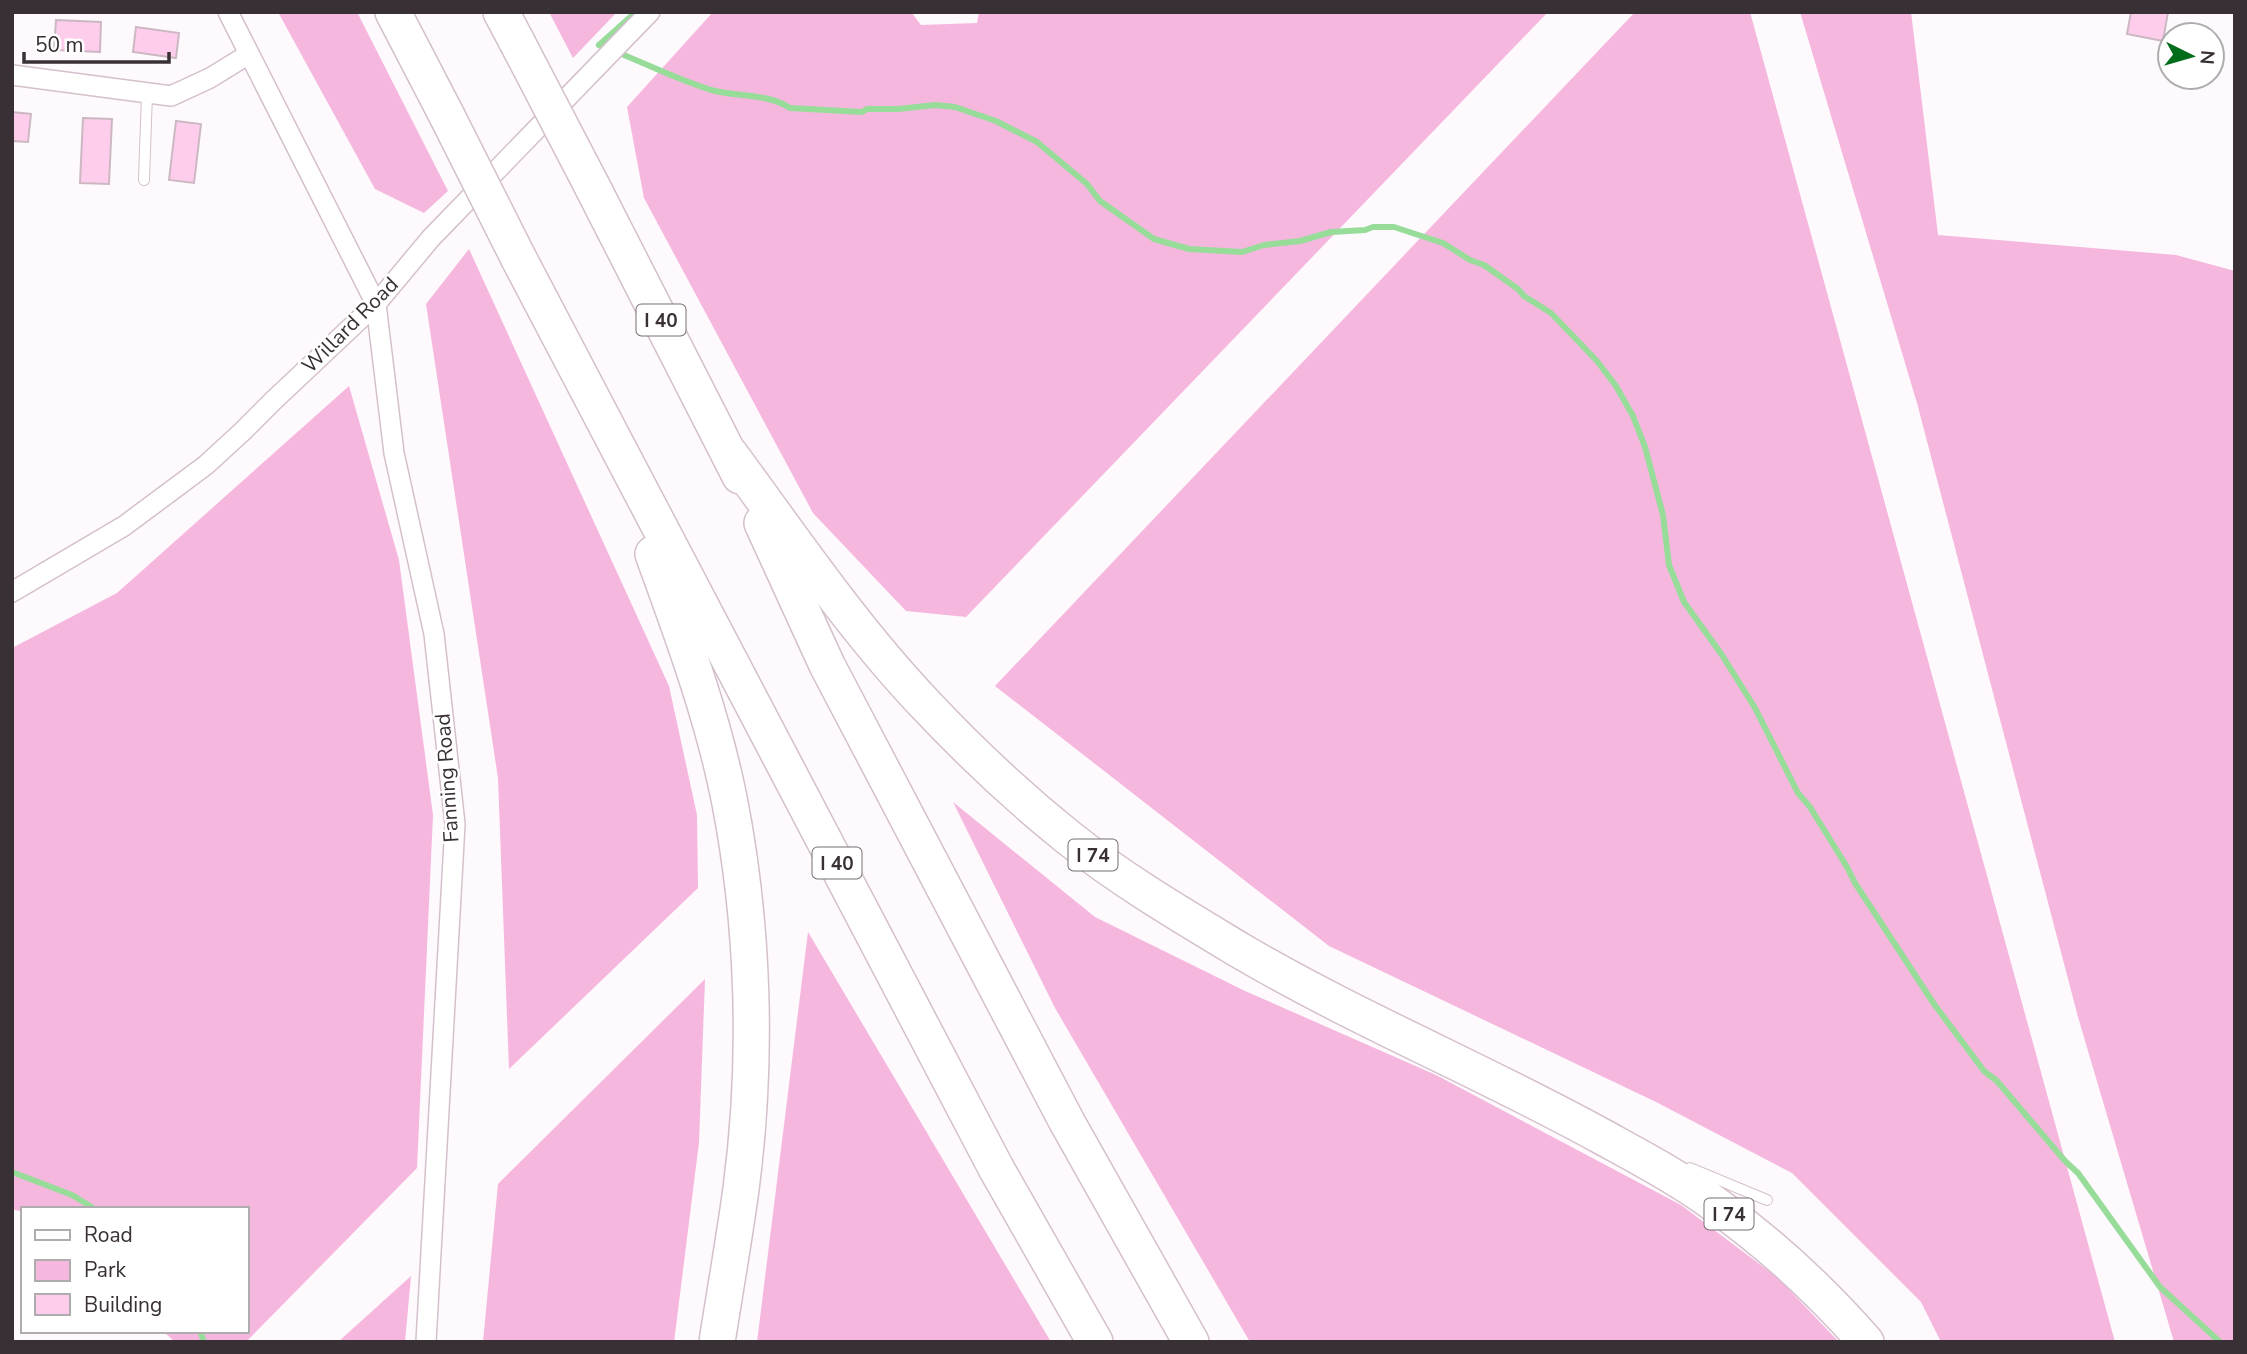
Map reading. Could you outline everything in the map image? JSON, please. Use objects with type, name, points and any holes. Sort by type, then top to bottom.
[{"type":"highway","name":"I 40","points":[[393,12],[582,383],[996,1168],[1095,1342]]},
{"type":"highway","name":"I 40","points":[[501,12],[730,454],[827,665],[1067,1122],[1191,1342]]},
{"type":"highway","points":[[582,383],[650,546],[708,712],[729,797],[743,888],[750,973],[750,1076],[741,1187],[718,1342]]},
{"type":"highway","name":"I 74","points":[[730,454],[826,585],[922,702],[1017,793],[1071,840],[1144,891],[1243,952],[1569,1118],[1668,1173],[1720,1207],[1769,1245],[1815,1287],[1866,1342]]},
{"type":"street","points":[[228,12],[376,303]]},
{"type":"street","name":"Willard Road","points":[[12,592],[124,526],[196,473],[243,431],[376,303],[431,238],[650,12]]},
{"type":"street","points":[[12,75],[171,96],[210,78],[249,54]]},
{"type":"street","name":"Fanning Road","points":[[376,303],[394,453],[434,634],[455,824],[426,1342]]},
{"type":"lane","points":[[144,180],[147,93]]},
{"type":"lane","points":[[1569,1118],[1668,1159]]},
{"type":"lane","points":[[1680,1164],[1767,1200]]},
{"type":"green space","points":[[278,12],[357,12],[448,191],[424,213],[375,189]]},
{"type":"green space","points":[[549,12],[617,12],[573,58]]},
{"type":"green space","points":[[713,12],[911,12],[921,25],[977,23],[979,12],[1548,12],[966,617],[906,611],[813,513],[644,198],[627,107]]},
{"type":"green space","points":[[1635,12],[1750,12],[2115,1342],[1941,1342],[1921,1302],[1792,1173],[1656,1102],[1329,946],[995,686]]},
{"type":"green space","points":[[1800,12],[1911,12],[1938,235],[2176,255],[2235,271],[2235,1342],[2174,1342],[2078,1017],[1917,403]]},
{"type":"green space","points":[[469,249],[669,686],[697,815],[698,888],[509,1069],[498,778],[426,304]]},
{"type":"green space","points":[[349,386],[399,560],[433,815],[417,1168],[246,1342],[175,1342],[165,1333],[248,1333],[248,1207],[21,1207],[21,1211],[12,1209],[12,648],[117,593]]},
{"type":"green space","points":[[953,802],[1095,917],[1245,991],[1436,1075],[1681,1205],[1778,1278],[1839,1342],[1250,1342],[1055,1008]]},
{"type":"green space","points":[[808,932],[1051,1342],[757,1342]]},
{"type":"green space","points":[[705,979],[699,1142],[674,1342],[483,1342],[498,1184]]},
{"type":"green space","points":[[411,1276],[405,1342],[338,1342]]},
{"type":"building","points":[[2131,12],[2168,12],[2166,21],[2156,21],[2156,40],[2127,34]]},
{"type":"building","points":[[56,20],[101,22],[100,52],[54,50]]},
{"type":"building","points":[[136,27],[179,33],[176,58],[133,52]]},
{"type":"building","points":[[12,112],[31,114],[28,142],[12,141]]},
{"type":"building","points":[[83,118],[112,119],[109,184],[80,183]]},
{"type":"building","points":[[176,121],[201,124],[194,183],[169,180]]},
{"type":"waterway","points":[[599,45],[636,12]]},
{"type":"waterway","points":[[599,45],[711,90],[771,100],[790,108],[862,112],[867,109],[935,105],[955,107],[996,121],[1037,142],[1087,184],[1100,201],[1154,239],[1189,249],[1242,252],[1331,232],[1394,227],[1443,243],[1470,260],[1484,265],[1551,313],[1597,361],[1616,386],[1633,416],[1645,447],[1663,515],[1669,565],[1684,602],[1755,708],[1798,793],[1810,807],[1855,883],[1934,1004],[1984,1071],[1997,1081],[2078,1173],[2160,1287],[2220,1342]]},
{"type":"waterway","points":[[12,1172],[72,1195],[92,1207]]},
{"type":"waterway","points":[[201,1333],[204,1342]]}]
